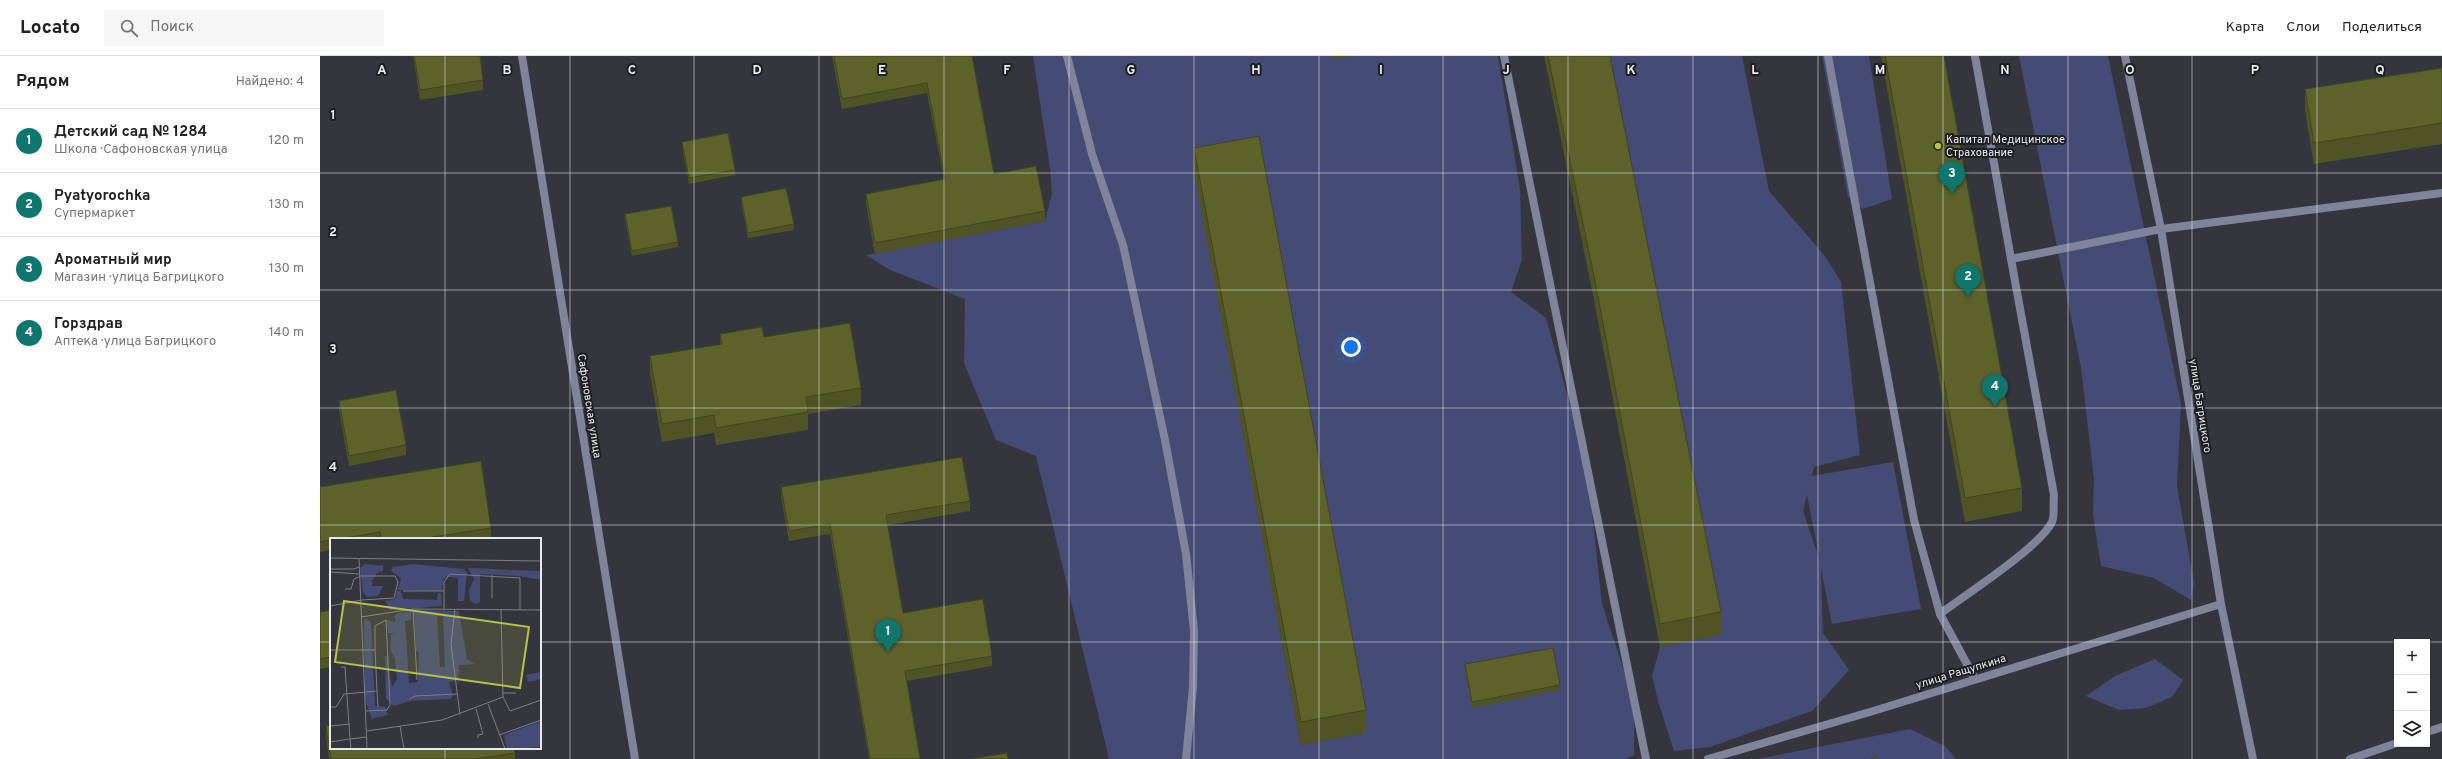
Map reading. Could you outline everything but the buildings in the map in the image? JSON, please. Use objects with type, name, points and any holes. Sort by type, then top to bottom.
[{"type":"street","name":"Сафоновская улица","points":[[522,56],[635,759]]},
{"type":"street","points":[[1067,56],[1092,154],[1124,251],[1164,432],[1186,554],[1194,631],[1193,687],[1186,759]]},
{"type":"street","points":[[1504,56],[1646,759]]},
{"type":"street","points":[[1828,56],[1914,520],[1940,614],[1975,679]]},
{"type":"street","points":[[1940,614],[2011,562],[2035,542],[2052,522],[2054,495],[1975,56]]},
{"type":"street","name":"улица Багрицкого","points":[[2125,56],[2161,229],[2221,604],[2252,759]]},
{"type":"street","points":[[2011,259],[2161,229],[2442,193]]},
{"type":"street","name":"улица Ращупкина","points":[[1708,759],[2221,604]]},
{"type":"street","points":[[2430,731],[2442,727]]},
{"type":"street","points":[[2350,759],[2394,744]]},
{"type":"shaded area","points":[[1033,56],[1498,56],[1520,189],[1522,259],[1511,292],[1546,318],[1587,467],[1602,604],[1634,701],[1634,755],[1626,759],[1109,759],[1036,456],[996,440],[964,363],[965,299],[890,270],[866,255],[1045,221],[1052,193],[1050,168]],"holes":[[[1195,172],[1365,733],[1301,745]]]},
{"type":"shaded area","points":[[1606,56],[1742,56],[1769,191],[1825,256],[1841,282],[1860,455],[1814,467],[1812,476],[1893,462],[1921,609],[1832,624],[1821,569],[1823,633],[1849,670],[1812,711],[1710,747],[1674,751],[1652,676],[1660,647],[1720,635]],"holes":[[[1807,495],[1820,561],[1803,511]]]},
{"type":"shaded area","points":[[1822,56],[1869,56],[1892,199],[1863,209],[1848,197]]},
{"type":"shaded area","points":[[2019,56],[2108,56],[2181,404],[2177,486],[2194,583],[2191,600],[2154,578],[2101,566],[2093,515],[2094,479],[2081,368]]},
{"type":"shaded area","points":[[2155,659],[2183,680],[2172,697],[2146,708],[2119,710],[2086,696],[2115,676]]},
{"type":"shaded area","points":[[1910,729],[1945,746],[1956,759],[1758,759]]},
{"type":"place","name":"Капитал Медицинское Страхование","points":[[1938,146]]},
{"type":"place","name":"Ароматный мир","points":[[1952,194]]},
{"type":"place","name":"Pyatyorochka","points":[[1968,297]]},
{"type":"place","name":"Горздрав","points":[[1995,407]]},
{"type":"place","name":"Детский сад № 1284","points":[[888,652]]}]
